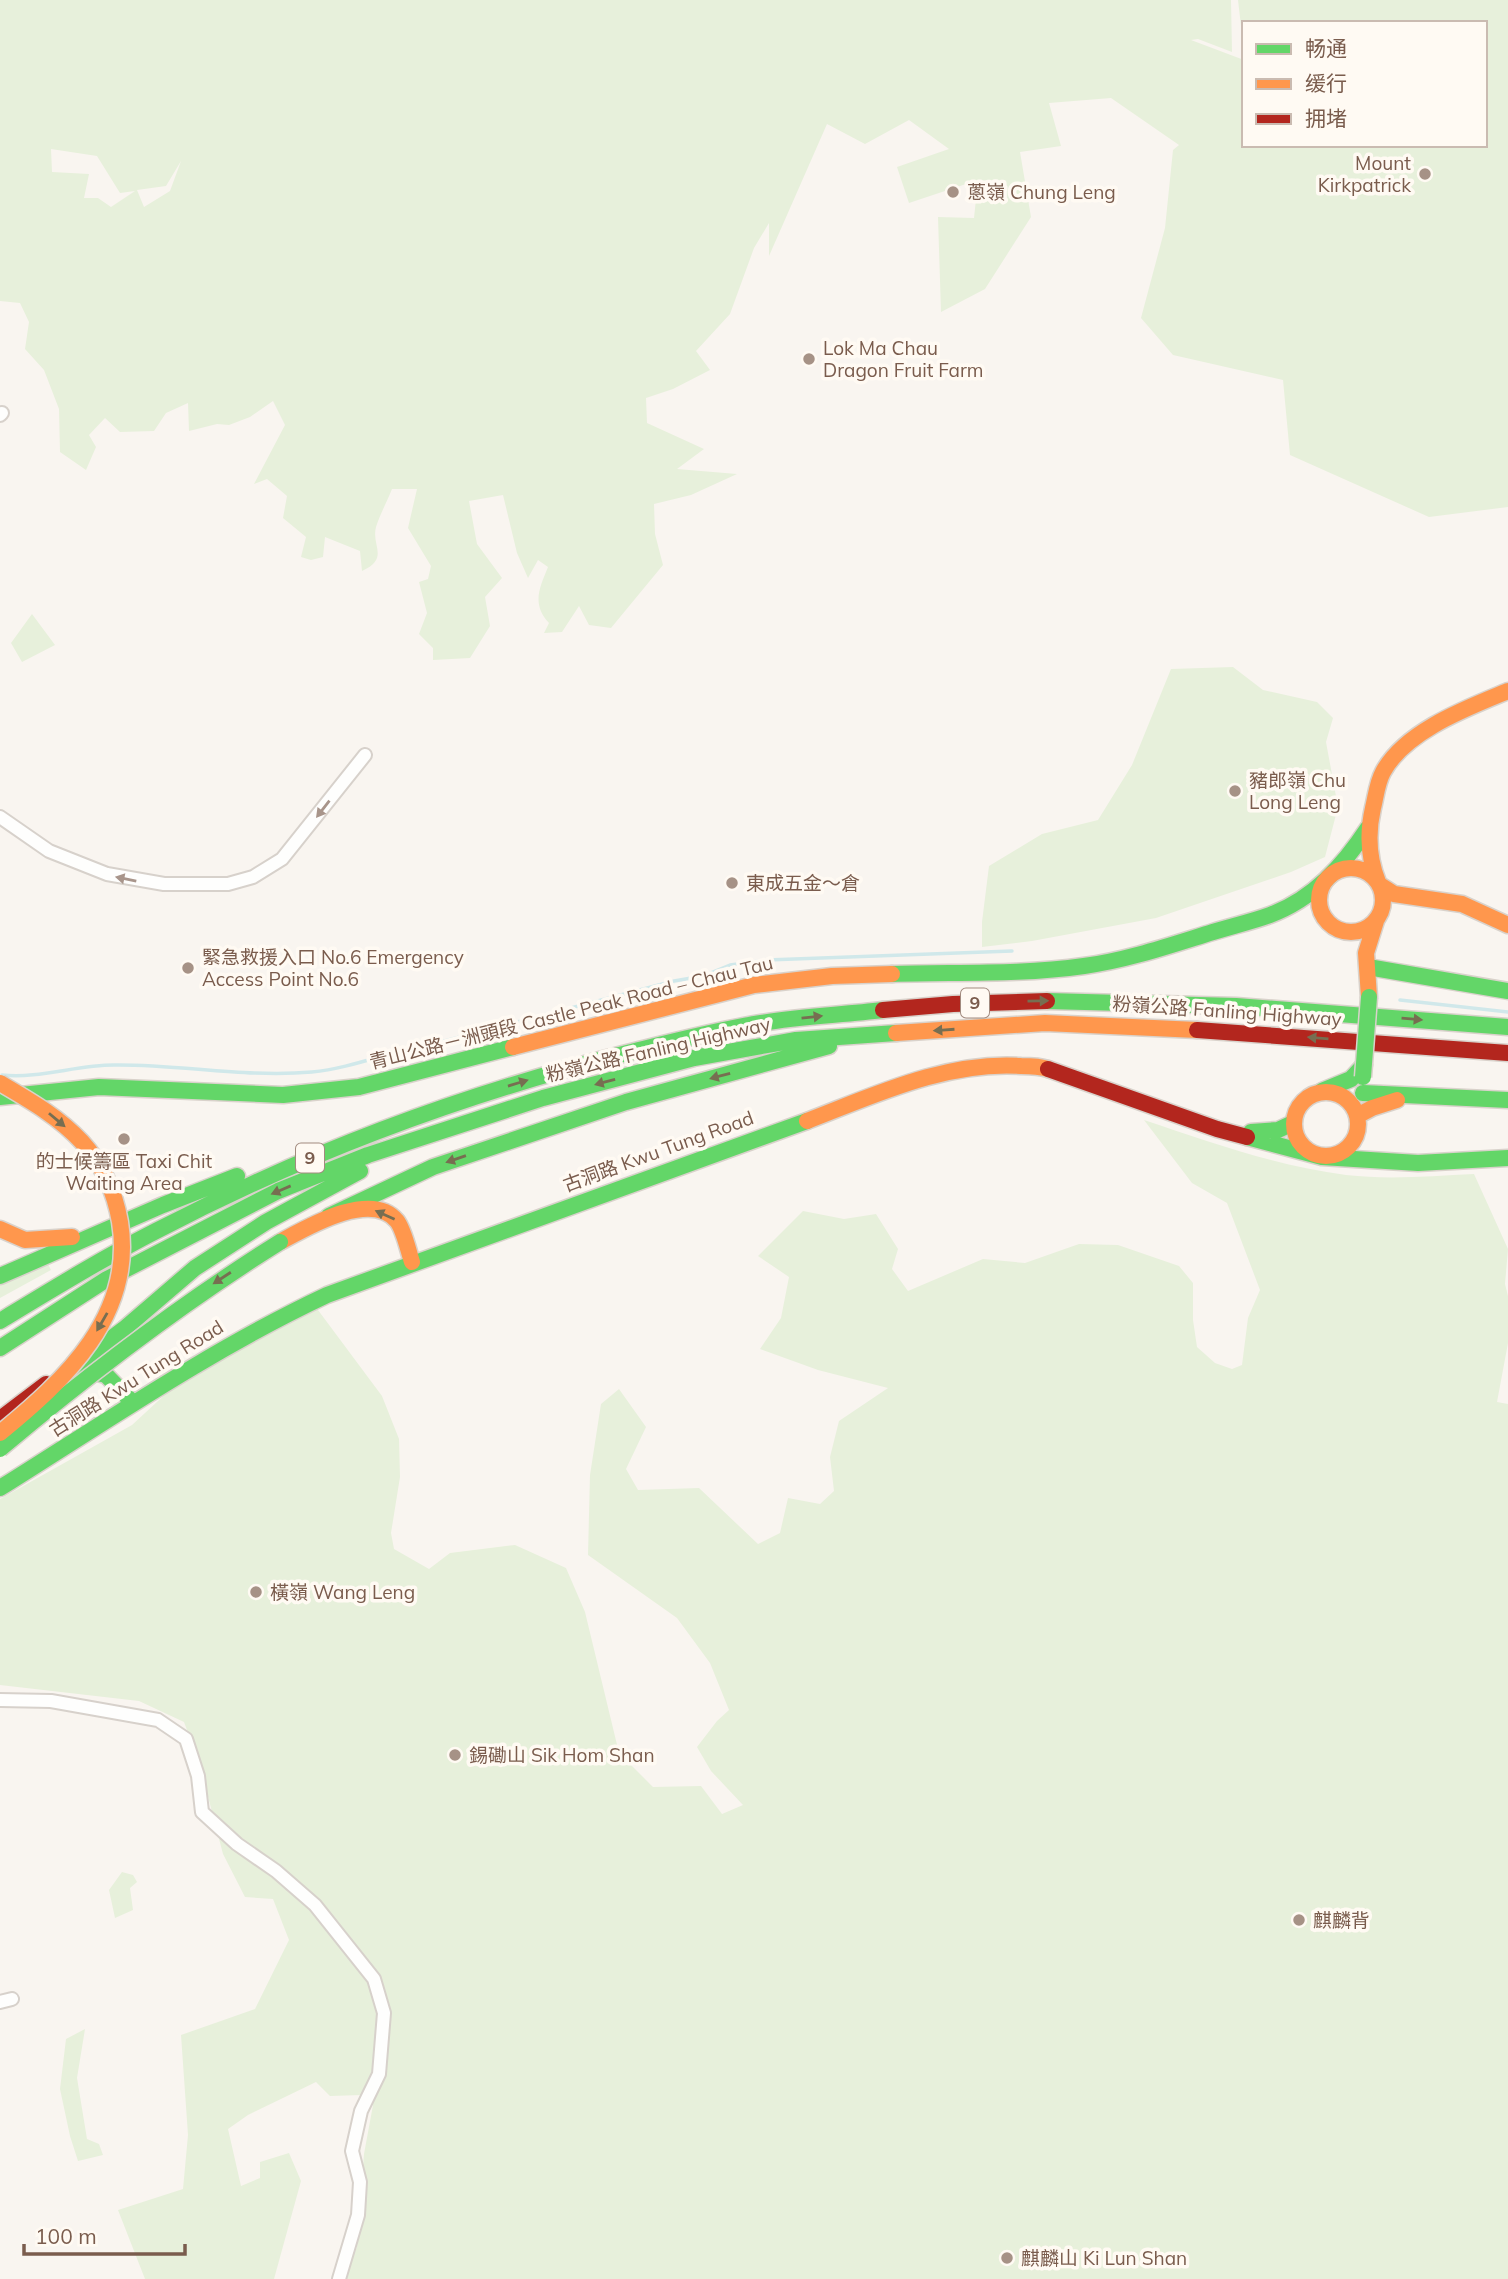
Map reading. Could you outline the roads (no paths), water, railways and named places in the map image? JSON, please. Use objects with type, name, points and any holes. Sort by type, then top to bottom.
[{"type":"main road","points":[[1293,1123],[1298,1142],[1305,1150],[1322,1157],[1344,1152],[1355,1138],[1369,997],[1368,943],[1384,902],[1368,852],[1368,828],[1383,771],[1394,756],[1425,732],[1461,710],[1508,692]]},
{"type":"main road","points":[[1368,828],[1344,862],[1324,883],[1319,904],[1331,924],[1348,932],[1358,932],[1394,900],[1418,897]]},
{"type":"main road","points":[[1287,908],[1340,869],[1351,867],[1362,869],[1394,894],[1462,904],[1508,925]]},
{"type":"main road","points":[[1287,908],[1315,912],[1351,938],[1363,953],[1368,967]]},
{"type":"main road","name":"青山公路－洲頭段 Castle Peak Road – Chau Tau","points":[[1,1095],[113,1087],[283,1095],[359,1087],[754,985],[818,976],[1068,968],[1108,962],[1156,950],[1287,908]]},
{"type":"main road","points":[[1368,967],[1508,991]]},
{"type":"main road","name":"粉嶺公路 Fanling Highway","points":[[0,1321],[57,1285],[171,1222],[347,1142],[453,1103],[615,1055],[769,1022],[961,1003],[1063,1001],[1169,1002],[1293,1009],[1508,1027]]},
{"type":"main road","name":"粉嶺公路 Fanling Highway","points":[[0,1348],[107,1279],[257,1201],[368,1155],[437,1132],[543,1098],[694,1058],[781,1042],[1062,1023],[1231,1031],[1508,1053]]},
{"type":"main road","points":[[0,1449],[155,1325],[280,1242],[329,1216],[433,1167],[600,1111],[864,1035]]},
{"type":"main road","name":"古洞路 Kwu Tung Road","points":[[0,1488],[133,1403],[270,1322],[327,1295],[921,1079],[980,1066],[1022,1064],[1042,1067],[1217,1129],[1322,1157],[1431,1163],[1508,1158]]},
{"type":"main road","points":[[1217,1129],[1274,1132],[1285,1129],[1293,1123],[1300,1104],[1359,1075],[1366,1161]]},
{"type":"main road","points":[[1360,1091],[1387,1101],[1441,1097]]},
{"type":"main road","points":[[1316,1094],[1336,1094],[1345,1098],[1360,1091],[1508,1100]]},
{"type":"main road","points":[[0,1433],[57,1382],[81,1354],[104,1322],[116,1296],[122,1264],[119,1211],[111,1186],[98,1163],[81,1141],[45,1110],[1,1095]]},
{"type":"main road","points":[[0,1276],[114,1226],[326,1141],[453,1103]]},
{"type":"main road","points":[[0,1419],[39,1388],[66,1373],[124,1329],[195,1268],[328,1187],[437,1132]]},
{"type":"main road","points":[[1355,1138],[1358,1150],[1366,1161]]},
{"type":"main road","points":[[329,1216],[369,1209],[383,1212],[397,1221],[412,1262]]},
{"type":"main road","points":[[0,1229],[25,1240],[43,1240],[71,1237],[114,1226]]},
{"type":"main road","points":[[66,1373],[93,1369],[106,1373],[133,1403]]},
{"type":"street","points":[[0,817],[49,851],[94,871],[156,883],[201,886],[228,884],[263,872],[282,859],[365,755]]},
{"type":"street","points":[[0,1700],[51,1700],[158,1720],[186,1740],[198,1776],[202,1811],[237,1844],[276,1871],[315,1905],[374,1979],[384,2013],[379,2074],[361,2111],[352,2151],[360,2182],[358,2215],[339,2279]]},
{"type":"waterway","points":[[2,1075],[30,1075],[114,1065],[262,1073],[312,1072],[343,1067],[674,981],[703,976],[730,965],[767,960],[1012,951]]},
{"type":"waterway","points":[[1400,1000],[1508,1012]]},
{"type":"place","name":"Mount Kirkpatrick","points":[[1425,174]]},
{"type":"place","name":"蔥嶺 Chung Leng","points":[[953,192]]},
{"type":"place","name":"Lok Ma Chau Dragon Fruit Farm","points":[[809,359]]},
{"type":"place","name":"豬郎嶺 Chu Long Leng","points":[[1235,791]]},
{"type":"place","name":"東成五金～倉","points":[[732,883]]},
{"type":"place","name":"緊急救援入口 No.6 Emergency Access Point No.6","points":[[188,968]]},
{"type":"place","name":"的士候籌區 Taxi Chit Waiting Area","points":[[124,1139]]},
{"type":"place","name":"橫嶺 Wang Leng","points":[[256,1592]]},
{"type":"place","name":"錫磡山 Sik Hom Shan","points":[[455,1755]]},
{"type":"place","name":"麒麟背","points":[[1299,1920]]},
{"type":"place","name":"麒麟山 Ki Lun Shan","points":[[1007,2258]]}]
